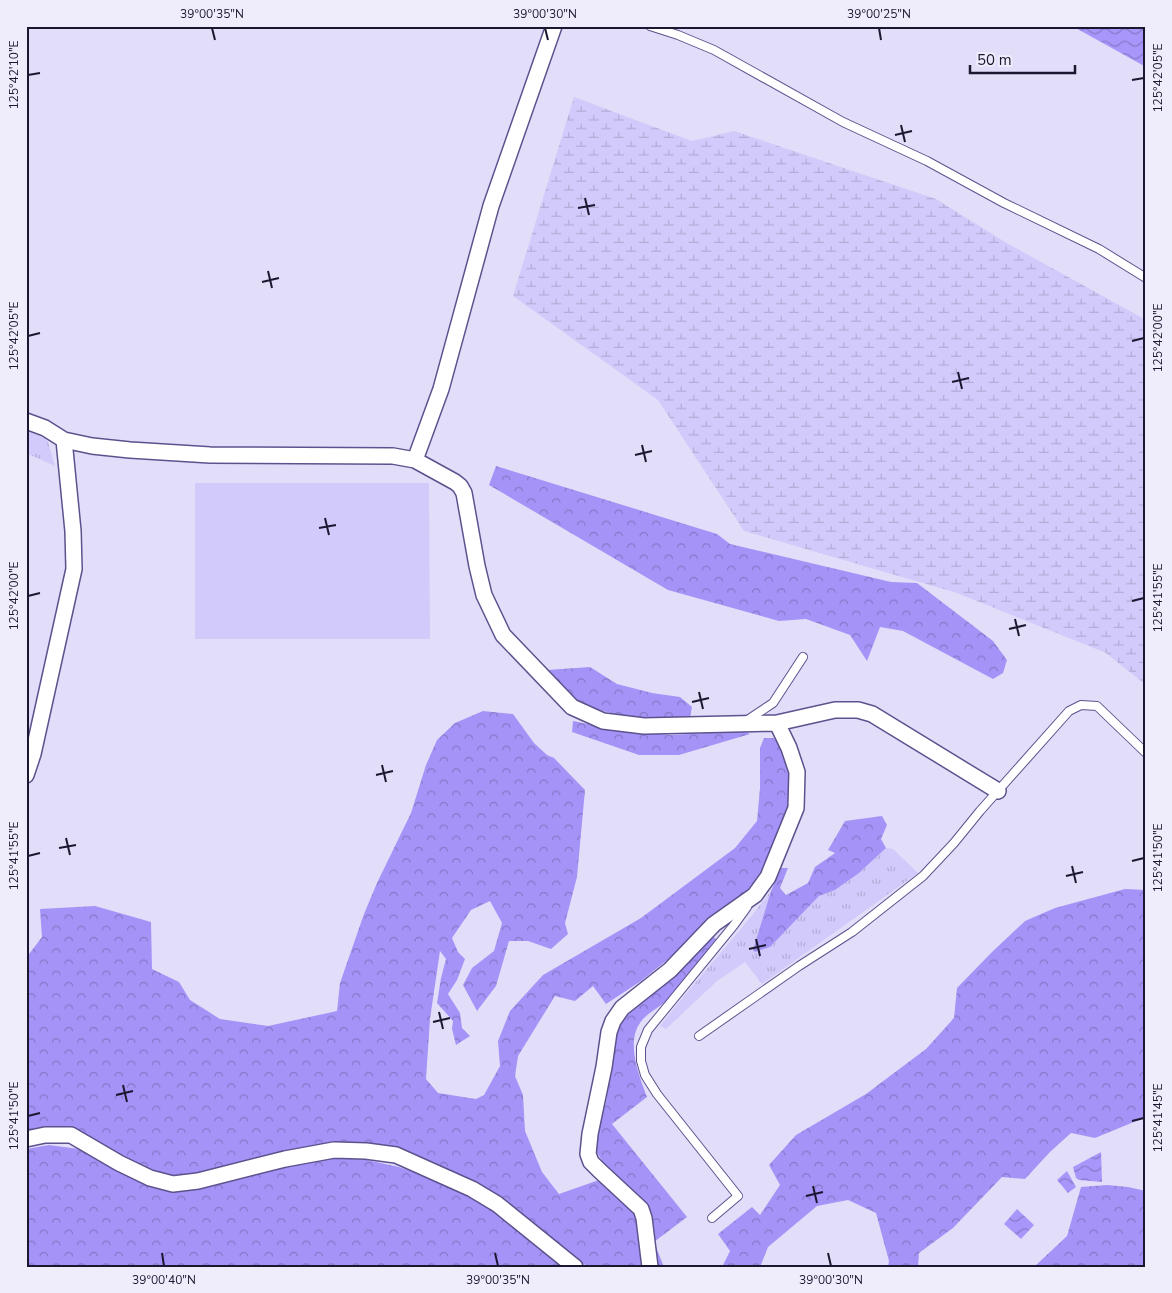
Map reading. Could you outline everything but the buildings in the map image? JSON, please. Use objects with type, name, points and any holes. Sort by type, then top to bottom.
[{"type":"street","points":[[415,460],[441,389],[491,206],[554,26]]},
{"type":"street","points":[[26,421],[45,428],[64,440],[92,446],[210,455],[392,456],[415,460],[460,486],[464,493],[484,595],[503,635],[572,707],[603,721],[644,726],[777,723],[835,710],[858,710],[872,714],[998,791]]},
{"type":"street","points":[[26,775],[33,754],[74,569],[73,531],[64,440]]},
{"type":"street","points":[[26,726],[42,714]]},
{"type":"street","points":[[650,1267],[644,1218],[641,1209],[599,1170],[588,1154],[590,1134],[611,1026],[617,1013],[622,1008],[670,970],[714,924],[755,895],[768,877],[796,808],[797,772],[789,748],[777,723]]},
{"type":"street","points":[[26,1139],[45,1134],[72,1135],[119,1163],[150,1178],[173,1184],[198,1181],[285,1159],[334,1150],[366,1151],[396,1155],[472,1189],[489,1199],[521,1222],[575,1267]]},
{"type":"lane","points":[[650,26],[714,50],[843,122],[927,161],[1004,203],[1099,249],[1146,278]]},
{"type":"lane","points":[[742,723],[773,703],[803,658]]},
{"type":"lane","points":[[699,1036],[799,966],[852,932],[923,876],[1069,711],[1081,705],[1097,706],[1146,753]]},
{"type":"lane","points":[[712,1218],[738,1196],[657,1094],[645,1075],[641,1061],[641,1047],[648,1030],[734,925],[755,895]]},
{"type":"green space","points":[[574,97],[692,141],[734,131],[936,199],[1005,242],[1146,320],[1146,685],[1106,653],[957,593],[744,531],[658,400],[513,296]]},
{"type":"green space","points":[[26,431],[45,438],[55,466],[26,453]]},
{"type":"green space","points":[[496,466],[717,534],[730,544],[891,582],[917,583],[993,641],[1007,660],[1003,673],[993,679],[903,631],[880,627],[867,661],[850,635],[806,619],[779,621],[668,590],[489,485]]},
{"type":"green space","points":[[195,483],[429,483],[430,639],[195,639]]},
{"type":"green space","points":[[590,667],[617,684],[652,693],[680,697],[692,707],[690,717],[632,716],[590,707],[573,697],[547,670]]},
{"type":"green space","points":[[483,711],[513,714],[534,743],[547,755],[554,758],[585,790],[577,877],[565,923],[568,934],[551,949],[528,941],[509,941],[496,986],[477,1011],[463,985],[472,968],[494,951],[502,923],[490,901],[471,910],[452,938],[458,952],[465,959],[457,980],[448,994],[460,1013],[462,1028],[470,1036],[456,1045],[452,1029],[453,1021],[437,1003],[446,959],[440,951],[430,1019],[426,1079],[438,1093],[476,1099],[484,1095],[500,1066],[498,1041],[510,1011],[543,975],[641,918],[735,848],[757,821],[760,788],[760,748],[764,738],[774,738],[783,751],[793,772],[791,809],[762,879],[641,981],[606,1004],[593,986],[575,1001],[555,996],[518,1056],[515,1076],[523,1095],[525,1131],[542,1172],[559,1194],[599,1180],[637,1210],[647,1267],[588,1267],[524,1219],[500,1197],[473,1181],[395,1148],[181,1178],[150,1170],[69,1129],[26,1133],[26,958],[42,937],[40,909],[95,906],[151,922],[152,969],[179,982],[190,1000],[220,1019],[268,1026],[337,1011],[340,983],[364,914],[411,813],[426,765],[437,740],[455,723]]},
{"type":"green space","points":[[573,721],[622,731],[671,735],[744,731],[750,734],[679,755],[639,755],[572,732]]},
{"type":"green space","points":[[882,816],[887,825],[881,839],[886,848],[859,873],[835,890],[819,896],[770,947],[755,952],[753,950],[771,891],[781,868],[788,868],[780,888],[786,895],[808,883],[815,867],[835,853],[828,850],[845,821]]},
{"type":"green space","points":[[886,848],[893,849],[918,873],[762,984],[745,962],[717,981],[666,1029],[660,1026],[771,891],[753,950],[755,952],[770,947],[819,896],[835,890],[859,873]]},
{"type":"green space","points":[[1125,889],[1146,890],[1146,1117],[1095,1138],[1071,1133],[1025,1179],[1002,1177],[953,1228],[919,1253],[918,1267],[888,1267],[889,1261],[876,1213],[848,1200],[817,1206],[768,1247],[760,1267],[722,1267],[730,1251],[718,1234],[752,1207],[760,1215],[780,1185],[769,1165],[796,1135],[866,1094],[926,1049],[954,1018],[957,988],[1025,921],[1055,908]]},
{"type":"green space","points":[[710,934],[716,939],[681,986],[643,1019],[637,1027],[634,1037],[635,1058],[647,1097],[612,1124],[687,1217],[654,1242],[664,1267],[655,1267],[642,1204],[604,1164],[596,1151],[596,1132],[606,1102],[616,1032],[622,1016]]},
{"type":"green space","points":[[49,1145],[79,1149],[152,1187],[172,1190],[205,1188],[296,1164],[336,1157],[367,1160],[399,1167],[437,1180],[470,1196],[493,1211],[565,1267],[26,1267],[26,1149]]},
{"type":"green space","points":[[1107,1185],[1146,1191],[1146,1267],[1034,1267],[1067,1236],[1081,1187]]},
{"type":"water","points":[[1072,26],[1146,26],[1146,67]]},
{"type":"water","points":[[1101,1152],[1102,1182],[1079,1180],[1076,1178],[1073,1167]]},
{"type":"water","points":[[1067,1171],[1076,1187],[1068,1193],[1057,1180]]},
{"type":"water","points":[[1017,1209],[1034,1225],[1021,1239],[1004,1224]]}]
